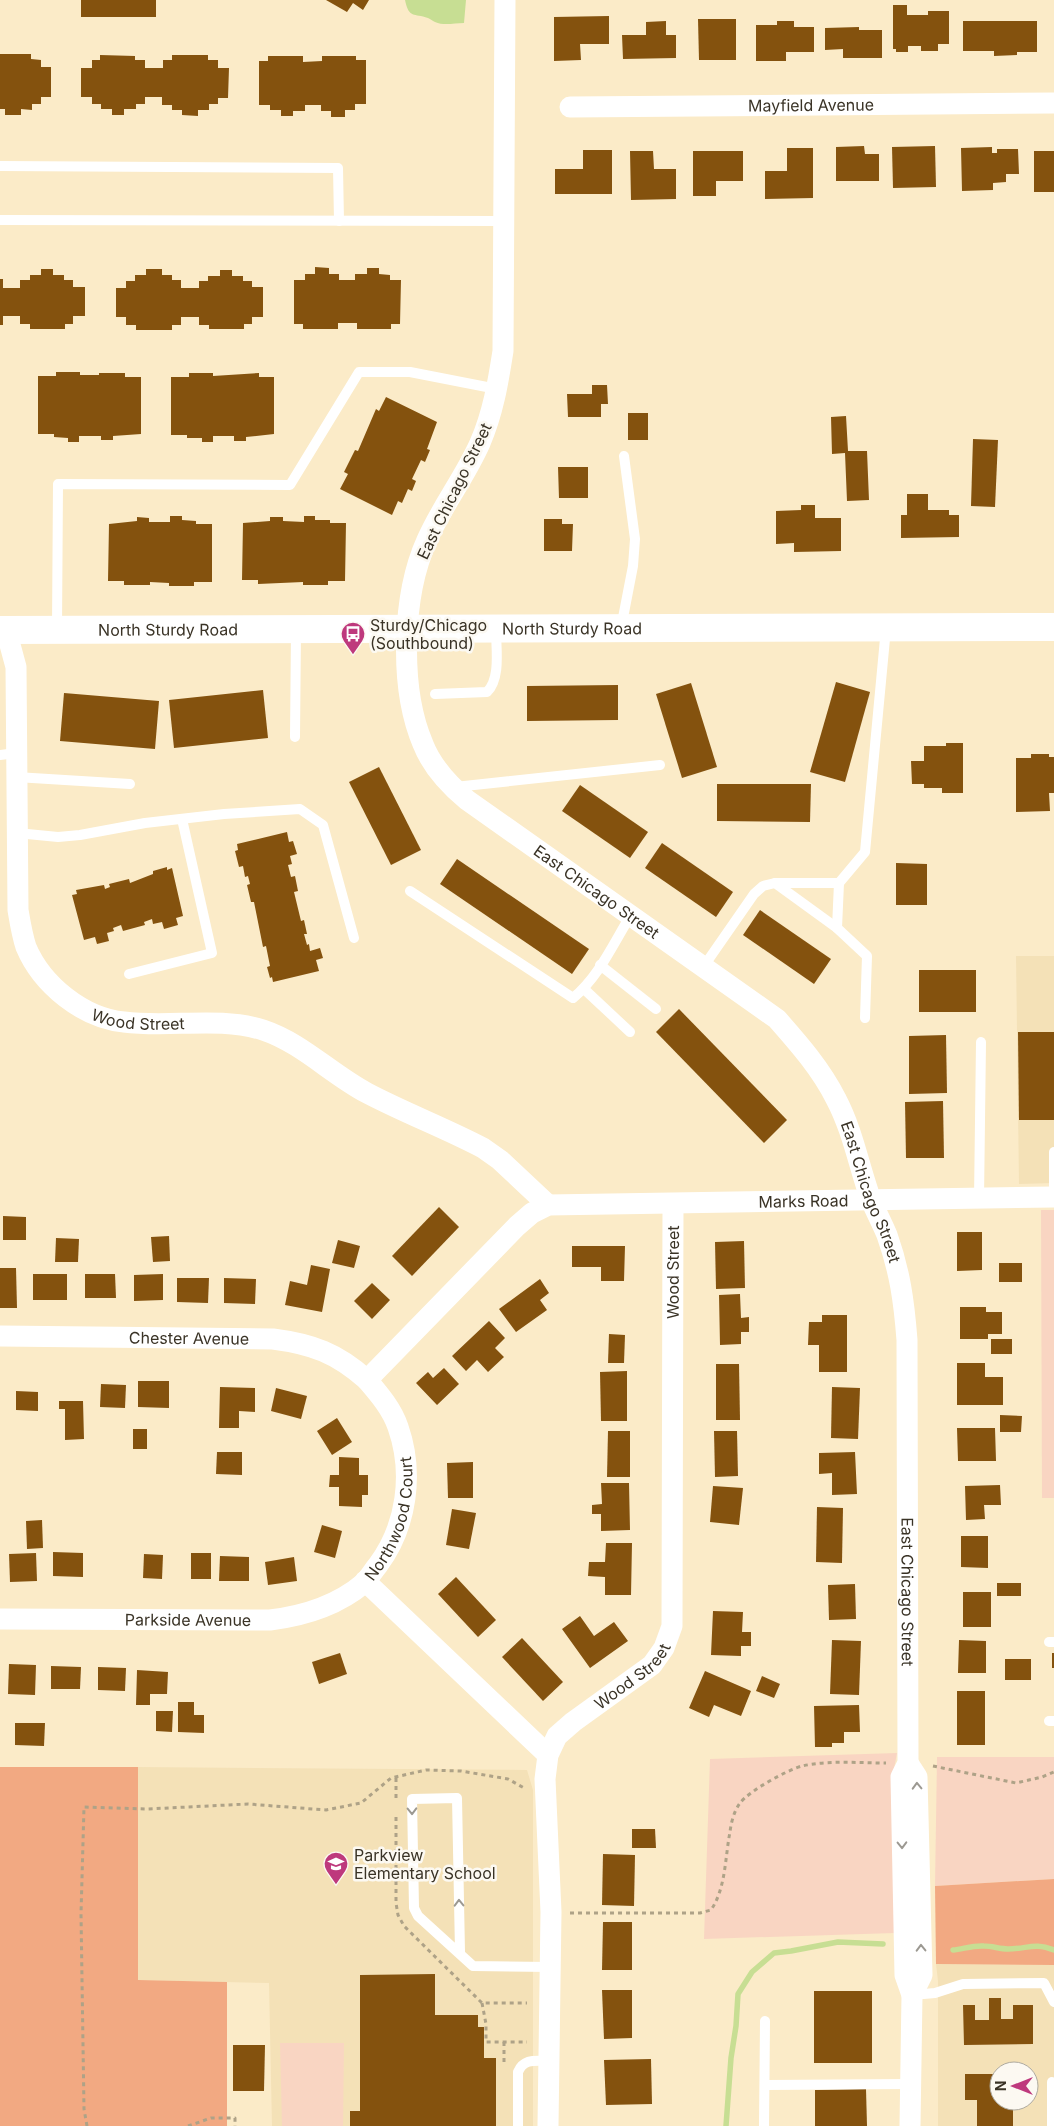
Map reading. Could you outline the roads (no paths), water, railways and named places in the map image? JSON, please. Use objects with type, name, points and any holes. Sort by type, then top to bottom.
[{"type":"street","name":"East Chicago Street","points":[[505,0],[503,351],[497,389],[480,443],[426,541],[418,564],[406,629],[408,684],[413,715],[423,745],[436,768],[451,787],[775,1017],[805,1050],[836,1099],[854,1144],[872,1200],[886,1233],[898,1270],[904,1299],[907,1340],[908,1763],[901,1777],[901,1787],[905,1975],[912,1995],[910,2126]]},
{"type":"street","name":"Mayfield Avenue","points":[[570,107],[1054,103]]},
{"type":"street","name":"North Sturdy Road","points":[[2,627],[57,630],[1054,627]]},
{"type":"street","name":"Wood Street","points":[[2,627],[16,667],[8,754],[16,777],[18,910],[21,930],[27,948],[36,965],[49,982],[63,995],[82,1008],[102,1017],[123,1022],[220,1023],[240,1025],[264,1031],[305,1051],[367,1093],[483,1148],[500,1160],[548,1205]]},
{"type":"street","name":"Marks Road","points":[[673,1204],[1054,1197]]},
{"type":"street","name":"Wood Street","points":[[548,2126],[551,1912],[545,1779],[548,1755],[558,1736],[573,1722],[652,1665],[664,1648],[672,1626],[673,1204]]},
{"type":"street","points":[[367,1380],[517,1226],[532,1213],[548,1205],[673,1204]]},
{"type":"street","name":"Chester Avenue","points":[[0,1336],[273,1338],[298,1342],[317,1348],[350,1365],[367,1380]]},
{"type":"street","name":"Northwood Court","points":[[367,1380],[384,1401],[398,1426],[405,1456],[407,1483],[404,1511],[394,1535],[384,1557],[365,1582],[548,1755]]},
{"type":"street","name":"Parkside Avenue","points":[[0,1619],[270,1620],[290,1618],[312,1612],[338,1600],[365,1582]]},
{"type":"lane","points":[[0,166],[338,168],[339,221]]},
{"type":"lane","points":[[0,220],[503,221]]},
{"type":"lane","points":[[57,630],[58,484],[290,485],[359,372],[410,372],[497,389]]},
{"type":"lane","points":[[621,628],[633,566],[635,538],[624,456]]},
{"type":"lane","points":[[837,928],[839,883],[865,852],[886,628]]},
{"type":"lane","points":[[435,694],[487,692],[493,686],[496,674],[496,629]]},
{"type":"lane","points":[[295,737],[296,630]]},
{"type":"lane","points":[[451,787],[660,765]]},
{"type":"lane","points":[[16,777],[130,784]]},
{"type":"lane","points":[[17,833],[58,837],[80,835],[145,823],[224,814],[300,809],[324,826],[354,938]]},
{"type":"lane","points":[[128,974],[212,953],[182,819]]},
{"type":"lane","points":[[704,966],[754,894],[763,886],[775,883],[839,883]]},
{"type":"lane","points":[[775,883],[837,928],[867,956],[865,1018]]},
{"type":"lane","points":[[410,892],[573,998],[584,989],[631,915]]},
{"type":"lane","points":[[600,965],[656,1009]]},
{"type":"lane","points":[[584,989],[630,1032]]},
{"type":"lane","points":[[979,1199],[981,1042]]},
{"type":"lane","points":[[1054,1152],[1054,1186]]},
{"type":"lane","points":[[460,1952],[457,1798],[412,1799],[414,1908],[424,1923],[460,1952],[473,1966],[551,1966]]},
{"type":"lane","points":[[912,1995],[935,1993],[963,1984],[1044,1983],[1054,2002]]},
{"type":"lane","points":[[764,2126],[766,2021]]},
{"type":"lane","points":[[518,2126],[518,2072],[521,2064],[527,2061],[549,2061]]},
{"type":"lane","points":[[1052,2082],[1052,2126]]},
{"type":"lane","points":[[764,2085],[910,2084]]},
{"type":"waterway","points":[[726,2126],[738,1994],[752,1972],[774,1953],[838,1942],[883,1944]]},
{"type":"waterway","points":[[953,1950],[980,1946],[1008,1949],[1041,1946],[1054,1950]]},
{"type":"place","name":"Sturdy/Chicago (Southbound)","points":[[353,655]]},
{"type":"place","name":"Parkview Elementary School","points":[[336,1885]]}]
